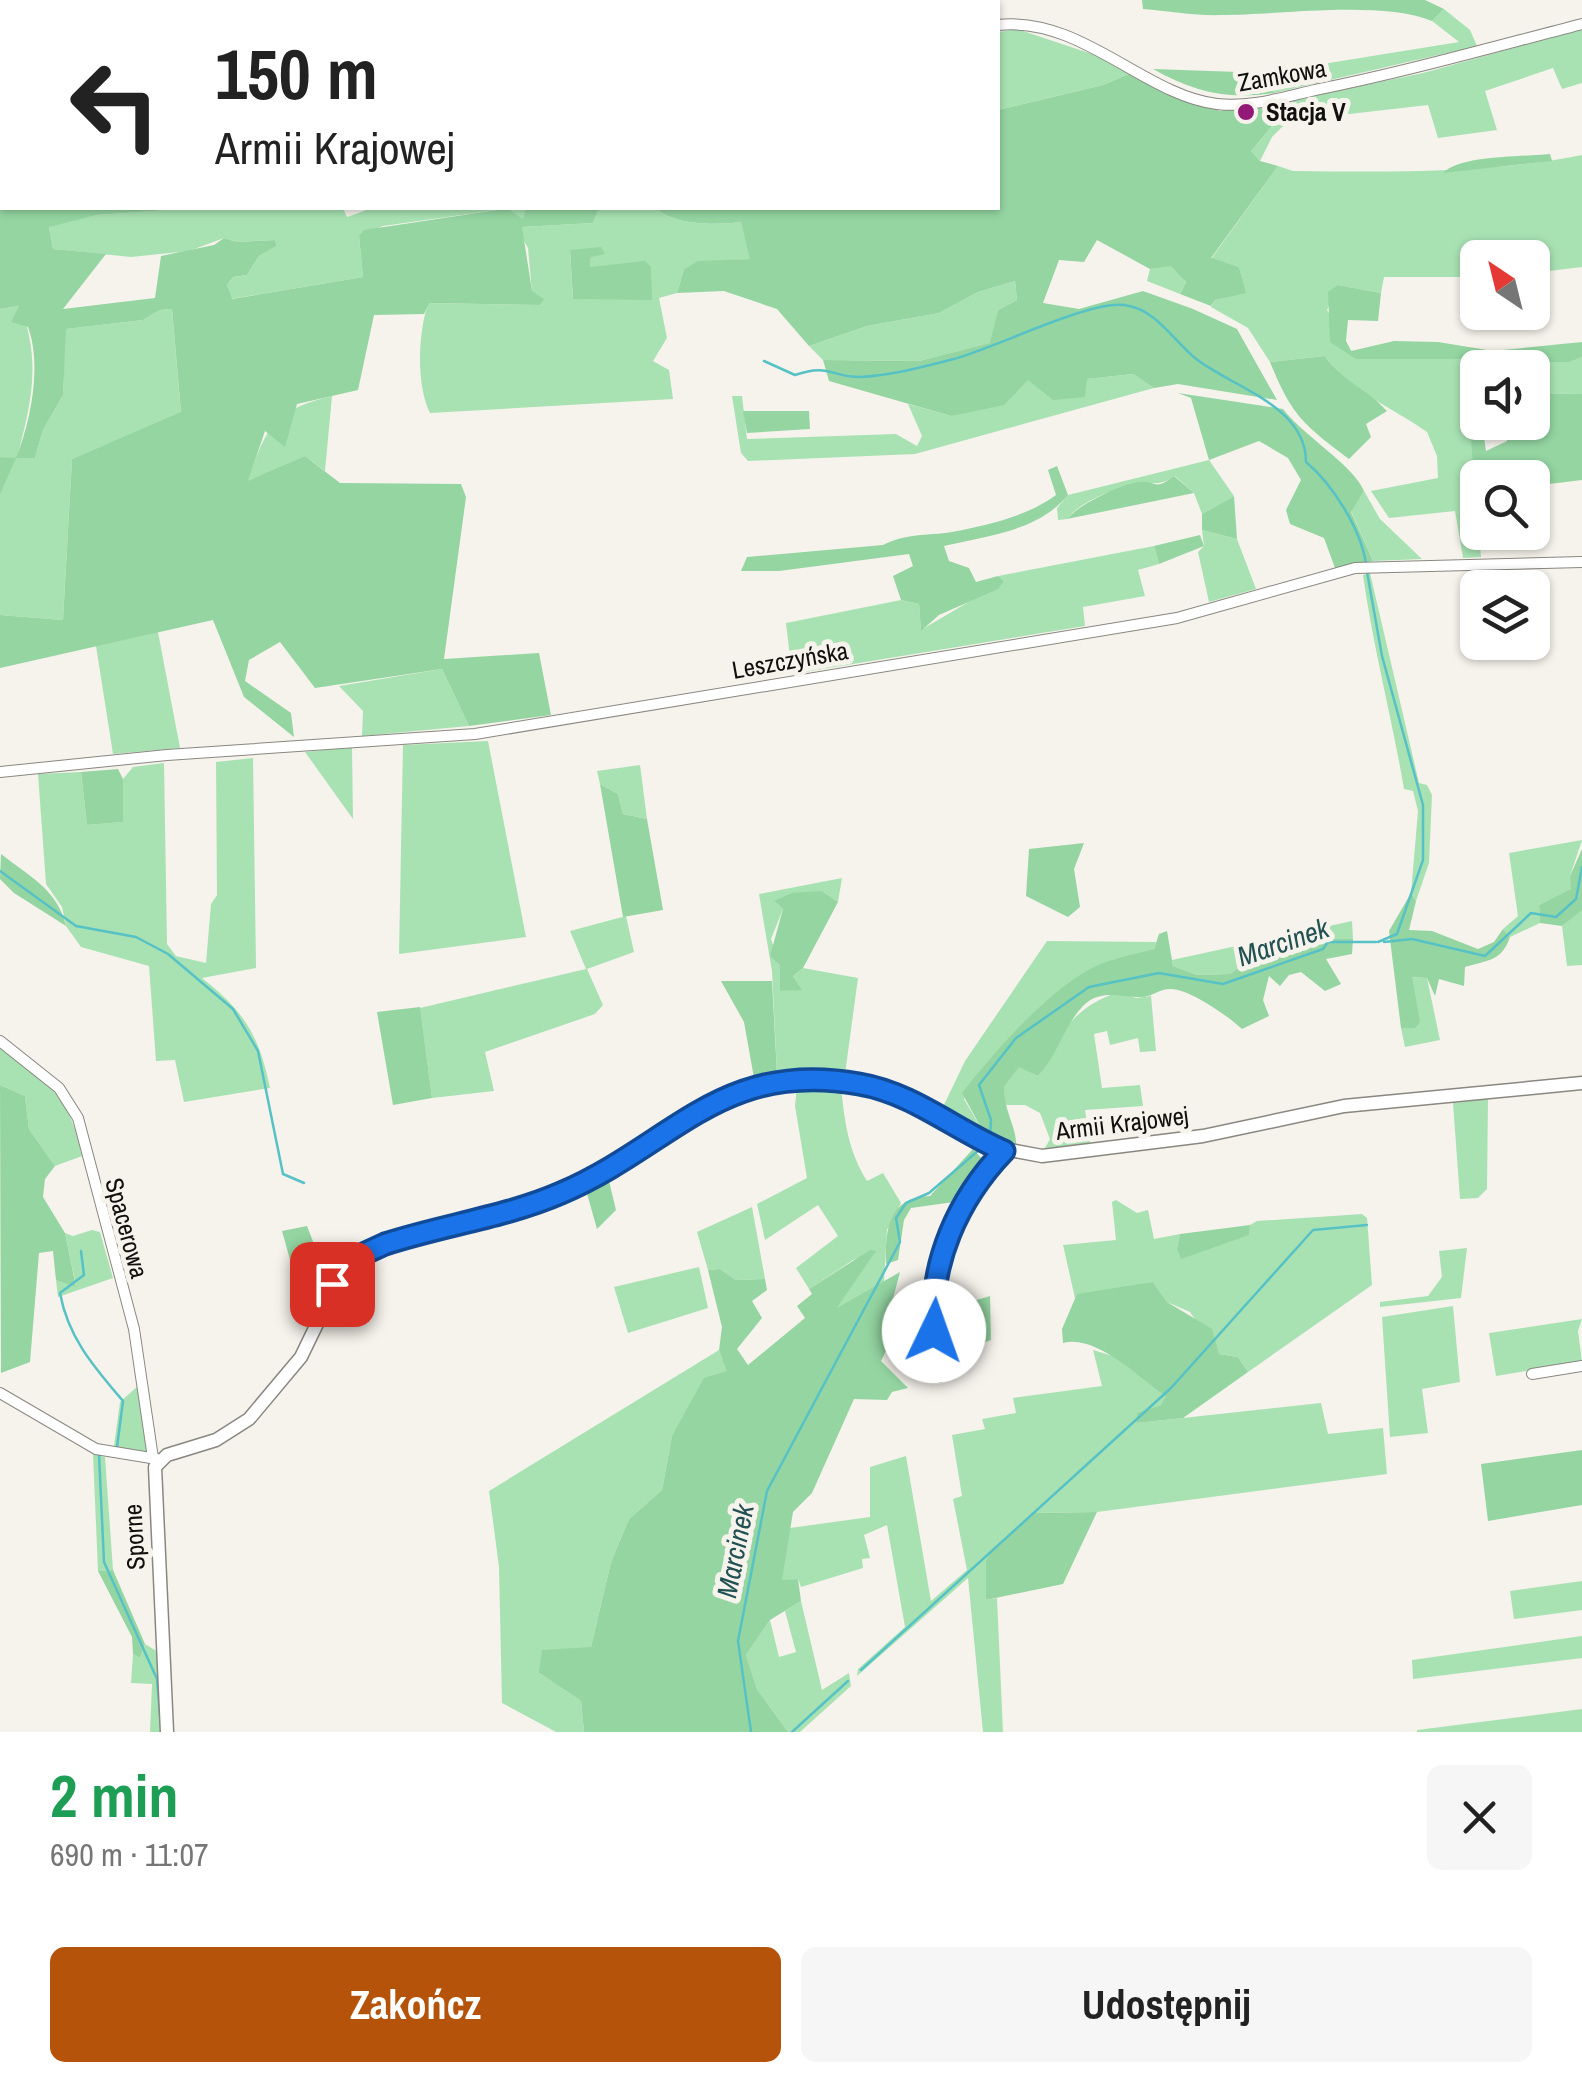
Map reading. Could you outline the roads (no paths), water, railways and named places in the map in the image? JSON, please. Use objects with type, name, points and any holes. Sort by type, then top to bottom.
[{"type":"street","name":"Zamkowa","points":[[1000,25],[1015,23],[1063,35],[1193,97],[1234,104],[1387,76],[1582,24]]},
{"type":"street","name":"Leszczyńska","points":[[0,772],[166,755],[475,734],[1176,618],[1366,568],[1582,562]]},
{"type":"street","name":"Spacerowa","points":[[0,1042],[59,1088],[78,1118],[134,1328],[156,1459]]},
{"type":"street","name":"Armii Krajowej","points":[[156,1459],[235,1430],[262,1405],[301,1358],[332,1284],[359,1256],[418,1233],[562,1193],[602,1173],[704,1105],[737,1090],[782,1081],[856,1083],[901,1096],[1004,1151],[1065,1154],[1204,1136],[1344,1106],[1582,1083]]},
{"type":"street","points":[[940,1377],[933,1310],[945,1247],[975,1183],[1004,1151]]},
{"type":"street","points":[[1532,1374],[1582,1366]]},
{"type":"street","points":[[0,1393],[96,1449],[122,1457],[156,1459]]},
{"type":"street","name":"Sporne","points":[[156,1459],[154,1487],[168,1732]]},
{"type":"waterway","points":[[764,361],[795,375],[815,370],[860,377],[883,375],[968,355],[1087,310],[1124,305],[1135,308],[1154,318],[1195,358],[1264,399],[1294,426],[1303,442],[1306,462],[1336,495],[1352,522],[1366,564]]},
{"type":"waterway","points":[[1367,572],[1382,656],[1423,805],[1423,860],[1397,934],[1378,942]]},
{"type":"waterway","name":"Marcinek","points":[[1384,942],[1412,939],[1485,956],[1531,913],[1556,917],[1576,899],[1582,867]]},
{"type":"waterway","points":[[0,871],[76,926],[136,937],[168,954],[233,1009],[258,1051],[283,1174],[304,1183]]},
{"type":"waterway","name":"Marcinek","points":[[990,1138],[991,1120],[979,1085],[1016,1038],[1089,987],[1159,973],[1223,984],[1323,949],[1328,942],[1376,942]]},
{"type":"waterway","name":"Marcinek","points":[[751,1732],[738,1641],[767,1491],[900,1242],[896,1218],[906,1203],[929,1193],[979,1150]]},
{"type":"waterway","points":[[861,1670],[1171,1388],[1313,1230],[1367,1225]]},
{"type":"waterway","points":[[81,1251],[84,1275],[60,1293],[76,1338],[123,1401],[117,1447]]},
{"type":"waterway","points":[[99,1455],[104,1562],[157,1679],[160,1716]]},
{"type":"waterway","points":[[792,1732],[848,1681]]},
{"type":"place","name":"Stacja V","points":[[1246,112]]}]
